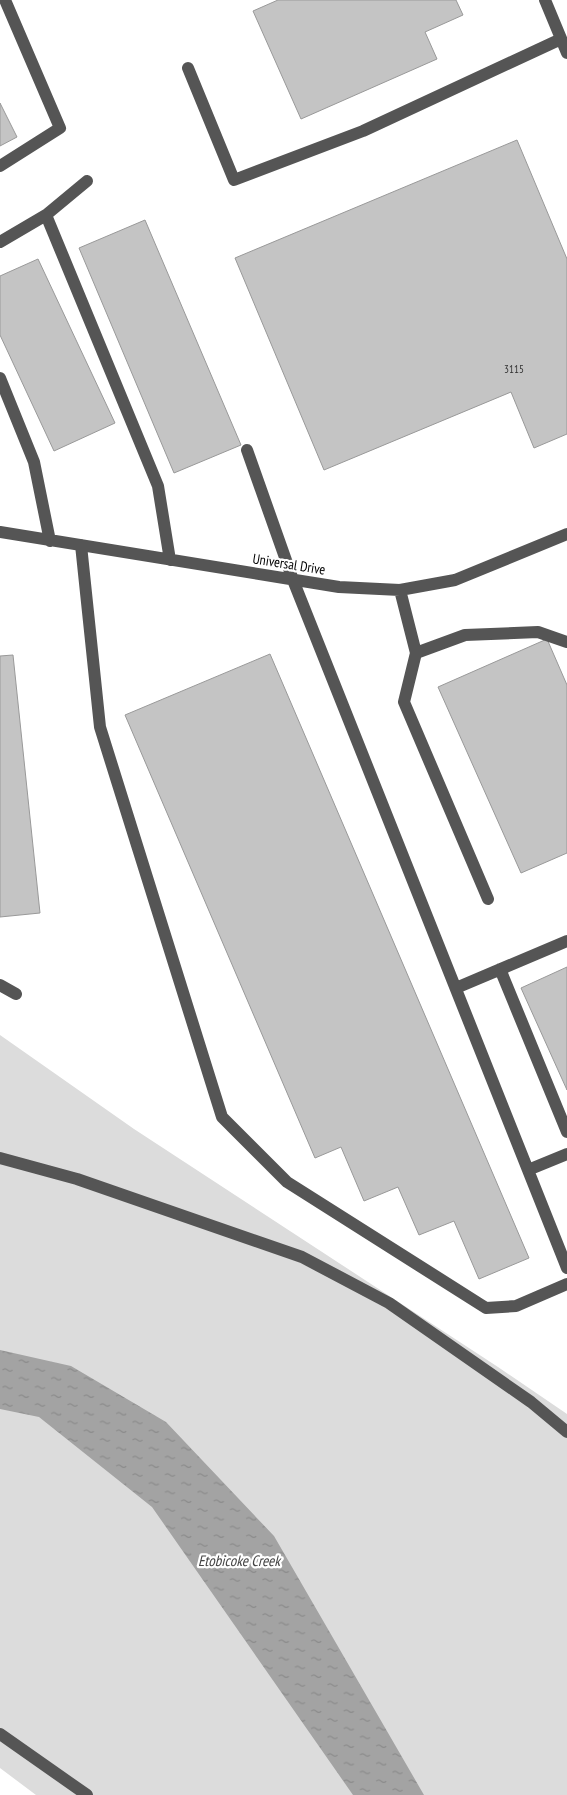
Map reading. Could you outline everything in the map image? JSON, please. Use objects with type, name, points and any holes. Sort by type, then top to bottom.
[{"type":"street","points":[[0,166],[60,128],[5,0]]},
{"type":"street","points":[[545,0],[567,53]]},
{"type":"street","points":[[188,68],[234,180],[363,131],[562,40]]},
{"type":"street","points":[[0,242],[46,216],[87,181]]},
{"type":"street","points":[[46,216],[158,486],[170,560]]},
{"type":"street","points":[[0,378],[34,462],[50,540]]},
{"type":"street","points":[[247,450],[293,580],[567,1268]]},
{"type":"street","name":"Universal Drive","points":[[0,532],[339,587],[400,590],[455,580],[567,534]]},
{"type":"street","points":[[81,545],[100,727],[222,1117],[287,1182],[486,1308],[516,1306],[567,1284]]},
{"type":"street","points":[[400,590],[416,653],[404,702],[488,899]]},
{"type":"street","points":[[416,653],[465,635],[538,632],[567,642]]},
{"type":"street","points":[[456,988],[567,940]]},
{"type":"street","points":[[500,969],[567,1132]]},
{"type":"street","points":[[0,985],[16,994]]},
{"type":"street","points":[[528,1170],[567,1154]]},
{"type":"street","points":[[0,1158],[76,1179],[302,1257],[389,1303],[531,1402],[567,1432]]},
{"type":"street","points":[[0,1734],[87,1795]]},
{"type":"shaded area","points":[[0,1035],[134,1129],[567,1414],[567,1795],[36,1795],[0,1768]]},
{"type":"water","name":"Etobicoke Creek","points":[[0,1350],[71,1366],[166,1422],[274,1536],[424,1795],[353,1795],[152,1507],[39,1417],[0,1409]]},
{"type":"building","points":[[278,0],[456,0],[463,15],[425,32],[437,59],[301,119],[253,11]]},
{"type":"building","points":[[0,103],[17,137],[0,146]]},
{"type":"building","points":[[517,140],[567,259],[567,434],[534,448],[511,392],[324,470],[235,258]]},
{"type":"building","points":[[145,220],[241,445],[174,473],[79,248]]},
{"type":"building","points":[[38,259],[115,423],[54,451],[0,335],[0,276]]},
{"type":"building","points":[[547,639],[567,685],[567,853],[521,873],[438,687]]},
{"type":"building","points":[[270,654],[529,1258],[479,1279],[454,1221],[419,1235],[398,1187],[364,1201],[341,1147],[315,1158],[125,715]]},
{"type":"building","points":[[13,655],[40,913],[0,917],[0,656]]},
{"type":"building","points":[[567,967],[567,1090],[521,988]]}]
